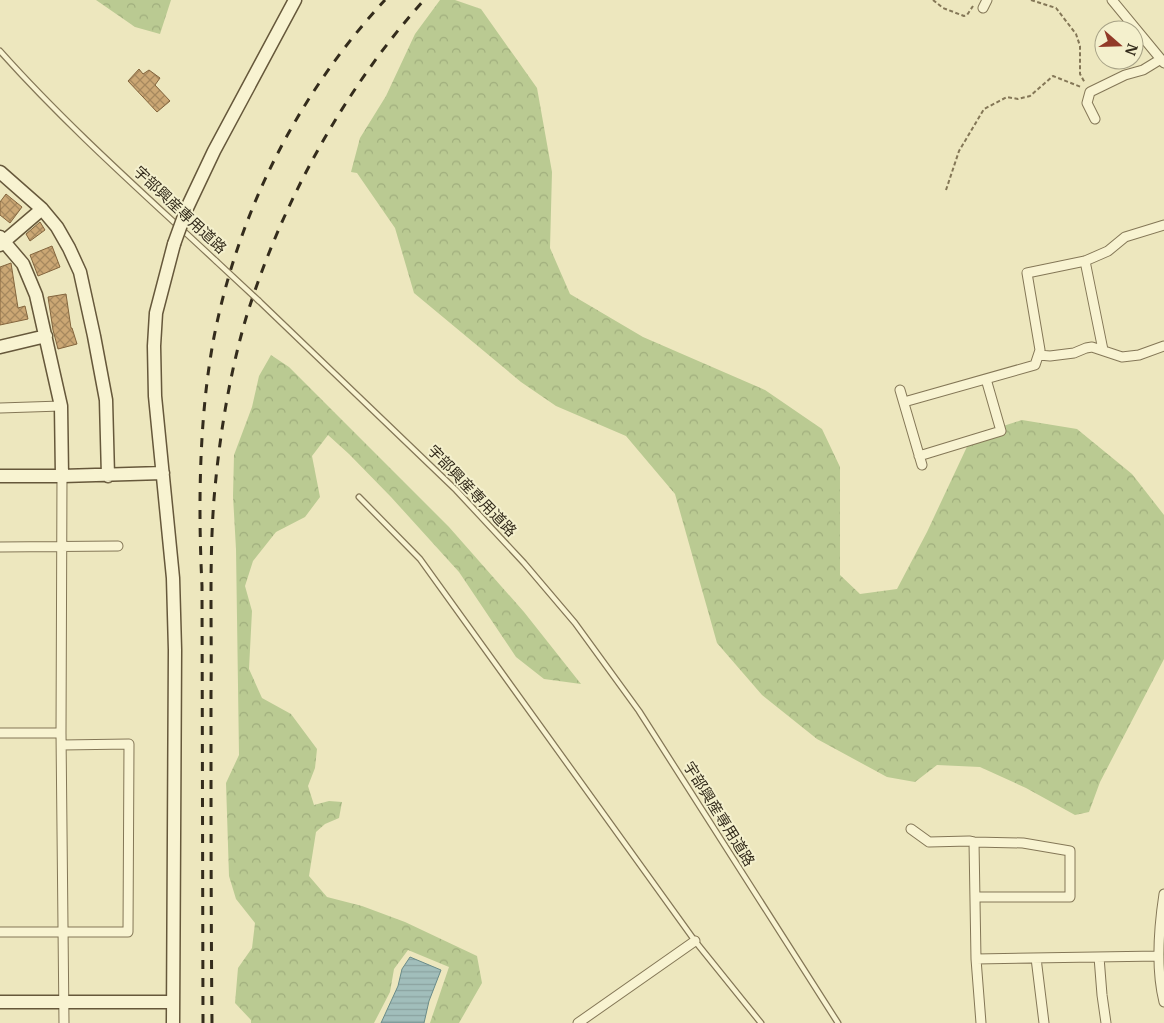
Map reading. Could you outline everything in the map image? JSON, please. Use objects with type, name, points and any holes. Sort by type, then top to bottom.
[{"type":"street","points":[[173,1023],[173,578],[155,396],[154,346],[156,314],[174,244],[187,208],[214,151],[295,0]]},
{"type":"street","points":[[1094,119],[1087,103],[1090,92],[1125,75],[1143,70],[1163,61],[1112,0]]},
{"type":"street","points":[[0,172],[42,209],[57,227],[80,272],[106,400],[108,476]]},
{"type":"street","points":[[42,209],[2,241],[23,264],[36,294],[60,406],[62,476],[61,733],[64,1023]]},
{"type":"street","points":[[904,402],[1035,365],[1040,350],[1027,273],[1085,261],[1108,251],[1125,237],[1164,225]]},
{"type":"street","points":[[1085,261],[1102,350]]},
{"type":"street","points":[[0,347],[46,336]]},
{"type":"street","points":[[1039,355],[1050,356],[1074,353],[1092,347],[1122,357],[1139,355],[1164,346]]},
{"type":"street","points":[[919,456],[1001,431],[986,379]]},
{"type":"street","points":[[900,390],[922,466]]},
{"type":"street","points":[[0,408],[60,406]]},
{"type":"street","points":[[0,476],[108,476],[163,473]]},
{"type":"street","points":[[0,547],[118,546]]},
{"type":"street","points":[[0,733],[61,733]]},
{"type":"street","points":[[0,932],[128,932],[129,744],[62,745]]},
{"type":"street","points":[[912,829],[929,842],[1023,843],[1070,851],[1070,897],[976,897]]},
{"type":"street","points":[[974,842],[976,959],[981,1023]]},
{"type":"street","points":[[1164,894],[1159,956],[1164,1002]]},
{"type":"street","points":[[578,1023],[695,941]]},
{"type":"street","points":[[976,959],[1159,956]]},
{"type":"street","points":[[1099,957],[1106,1023]]},
{"type":"street","points":[[1036,958],[1044,1023]]},
{"type":"street","points":[[0,1002],[173,1002]]},
{"type":"lane","name":"宇部興産専用道路","points":[[0,51],[23,77],[85,138],[259,301],[456,490],[524,563],[575,623],[639,711],[838,1023]]},
{"type":"lane","points":[[359,497],[420,559],[695,941],[761,1023]]},
{"type":"path","points":[[933,0],[943,8],[964,16],[967,15],[975,2]]},
{"type":"path","points":[[1031,0],[1056,8],[1076,34],[1080,46],[1080,74],[1090,92]]},
{"type":"path","points":[[946,190],[959,151],[984,109],[1007,97],[1018,99],[1030,96],[1053,76],[1090,92]]},
{"type":"green space","points":[[96,0],[171,0],[160,34],[135,27]]},
{"type":"green space","points":[[440,0],[455,0],[481,9],[537,88],[552,172],[550,248],[570,294],[643,337],[765,390],[822,429],[840,467],[840,575],[860,594],[897,589],[927,532],[972,436],[1022,420],[1077,429],[1132,474],[1164,515],[1164,659],[1100,782],[1089,812],[1075,815],[1026,788],[980,767],[937,765],[915,782],[887,777],[817,739],[762,695],[717,643],[675,494],[626,436],[556,406],[521,382],[414,293],[395,228],[357,173],[351,172],[360,138],[386,96],[415,34]]},
{"type":"green space","points":[[271,355],[289,367],[449,527],[524,612],[581,684],[544,679],[516,657],[459,572],[391,497],[328,435],[312,456],[320,497],[305,517],[276,532],[253,561],[245,586],[252,611],[249,669],[262,698],[291,714],[317,749],[315,768],[308,786],[314,805],[329,801],[342,802],[339,818],[325,824],[316,832],[309,876],[327,897],[362,906],[405,922],[477,956],[482,983],[459,1023],[430,1023],[449,967],[408,950],[394,969],[390,992],[374,1023],[251,1023],[251,1020],[235,1003],[238,968],[252,948],[255,923],[236,899],[229,876],[226,783],[239,755],[236,549],[233,496],[234,455],[252,407],[259,376]]},
{"type":"water","points":[[410,957],[441,970],[429,1001],[424,1023],[381,1023],[398,986],[402,969]]},
{"type":"building","points":[[139,69],[143,74],[149,70],[160,78],[155,85],[170,101],[157,112],[128,81]]},
{"type":"building","points":[[6,194],[22,207],[10,223],[0,215],[0,202]]},
{"type":"building","points":[[40,222],[45,230],[30,241],[26,234]]},
{"type":"building","points":[[52,246],[60,267],[38,276],[30,255]]},
{"type":"building","points":[[11,263],[18,308],[25,306],[28,319],[0,325],[0,267]]},
{"type":"building","points":[[66,294],[71,328],[77,344],[58,349],[48,297]]},
{"type":"railway","points":[[203,1023],[200,493],[205,398],[214,337],[225,290],[239,244],[256,199],[276,156],[299,114],[325,74],[385,0]]},
{"type":"railway","points":[[212,1023],[212,547],[216,476],[230,385],[240,340],[260,275],[297,191],[318,150],[367,71],[424,0]]}]
